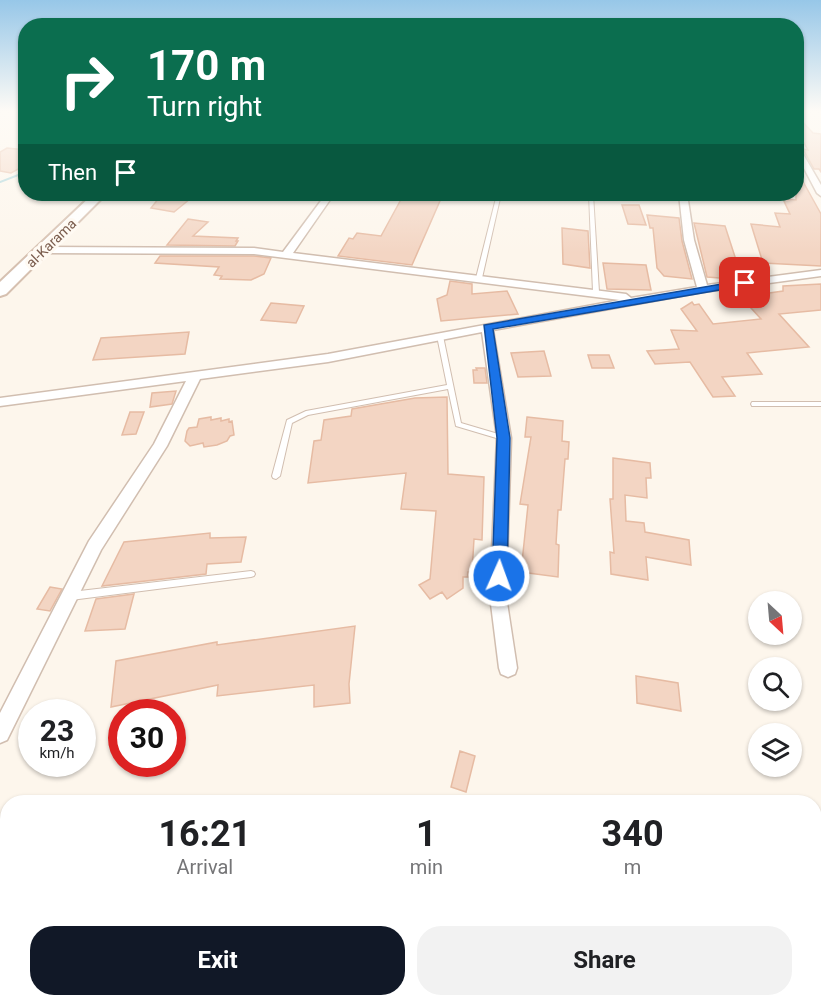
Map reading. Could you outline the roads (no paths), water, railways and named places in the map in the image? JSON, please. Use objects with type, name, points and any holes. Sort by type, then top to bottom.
[{"type":"main road","name":"al-Karama","points":[[0,291],[93,201]]},
{"type":"street","points":[[804,160],[821,193]]},
{"type":"street","points":[[286,255],[325,201]]},
{"type":"street","points":[[684,201],[689,240],[703,289]]},
{"type":"street","points":[[44,250],[254,251],[639,299]]},
{"type":"street","points":[[0,402],[328,358],[639,299],[821,273]]},
{"type":"street","points":[[487,327],[503,438],[498,596],[508,668]]},
{"type":"street","points":[[0,734],[95,546],[160,446],[195,376]]},
{"type":"lane","points":[[479,278],[497,201]]},
{"type":"lane","points":[[591,201],[596,292]]},
{"type":"lane","points":[[440,336],[458,424],[503,438]]},
{"type":"lane","points":[[276,476],[289,422],[306,412],[449,387]]},
{"type":"lane","points":[[754,404],[821,404]]},
{"type":"lane","points":[[71,596],[251,574]]},
{"type":"waterway","points":[[0,182],[18,175]]}]
